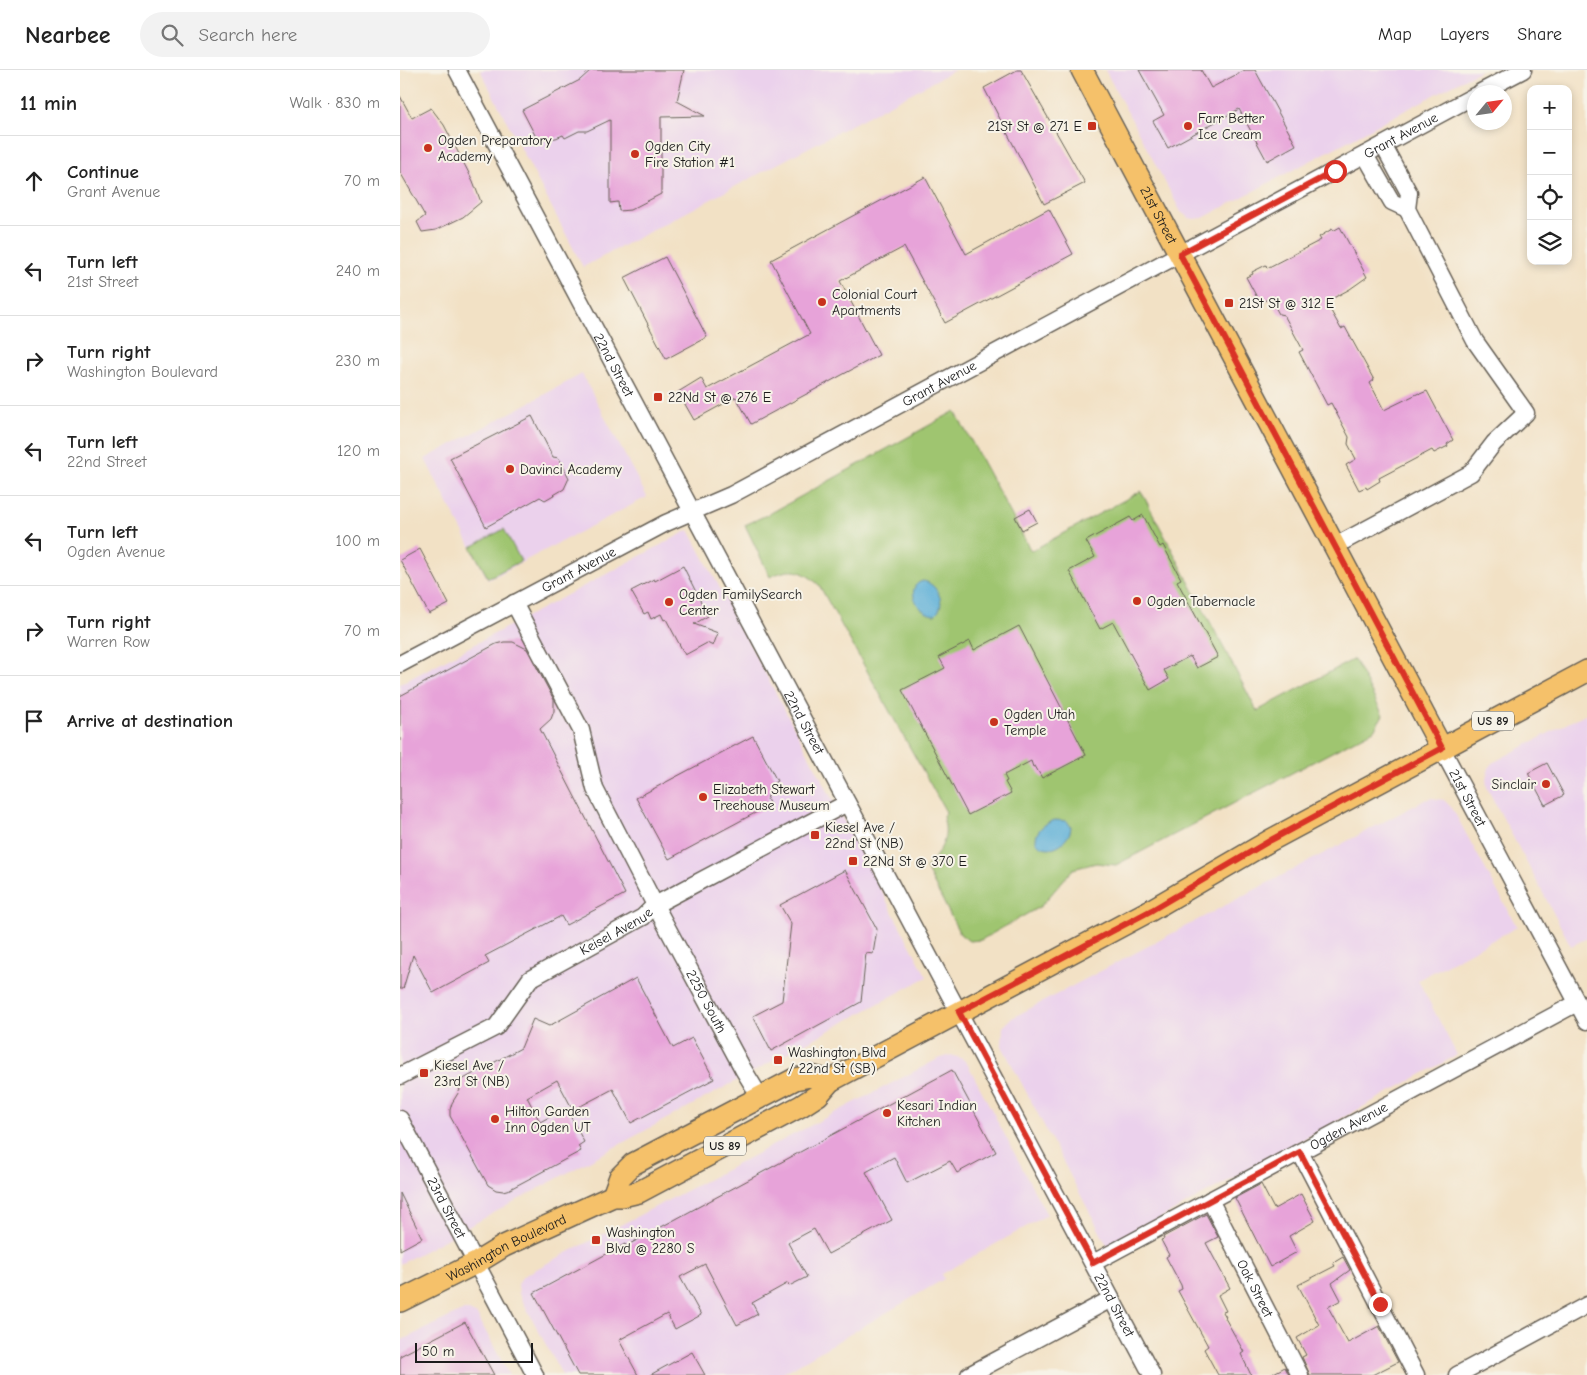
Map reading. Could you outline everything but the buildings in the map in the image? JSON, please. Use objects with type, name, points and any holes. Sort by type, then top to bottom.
[{"type":"main road","name":"21st Street","points":[[1082,70],[1442,748]]},
{"type":"main road","name":"Washington Boulevard","points":[[400,1301],[504,1246],[613,1196],[638,1192],[801,1106],[818,1095],[830,1081],[1152,910],[1271,840],[1587,671]]},
{"type":"main road","name":"US 89","points":[[613,1196],[620,1176],[633,1164],[795,1079],[817,1076],[830,1081]]},
{"type":"street","name":"22nd Street","points":[[457,70],[1152,1375]]},
{"type":"street","points":[[1494,85],[1523,70]]},
{"type":"street","name":"Grant Avenue","points":[[400,664],[666,523],[731,495],[1467,100]]},
{"type":"street","points":[[1335,546],[1471,473],[1494,443],[1526,413],[1475,341],[1407,209],[1409,193],[1383,145]]},
{"type":"street","points":[[1365,155],[1392,202],[1407,209]]},
{"type":"street","name":"2250 South","points":[[514,603],[577,720],[595,789],[655,905],[760,1097]]},
{"type":"street","name":"21st Street","points":[[1442,748],[1587,1021]]},
{"type":"street","name":"Keisel Avenue","points":[[400,1076],[496,1027],[530,979],[643,917],[655,905],[847,803]]},
{"type":"street","name":"Ogden Avenue","points":[[1093,1263],[1578,1003]]},
{"type":"street","name":"23rd Street","points":[[400,1119],[535,1375]]},
{"type":"street","points":[[1300,1152],[1416,1375]]},
{"type":"street","name":"Oak Street","points":[[1210,1200],[1300,1375]]},
{"type":"street","points":[[969,1375],[1111,1298]]},
{"type":"street","points":[[1457,1375],[1587,1305]]},
{"type":"shaded area","points":[[480,70],[955,70],[583,267]]},
{"type":"shaded area","points":[[1105,70],[1481,70],[1203,218],[1194,219],[1181,212]]},
{"type":"shaded area","points":[[582,374],[647,497],[488,580],[425,459]]},
{"type":"shaded area","points":[[689,530],[927,977],[400,1264],[400,684]]},
{"type":"shaded area","points":[[1587,713],[1587,938],[1571,946],[1487,788],[1486,778],[1489,768],[1494,762]]},
{"type":"shaded area","points":[[1432,798],[1444,800],[1452,808],[1517,927],[1418,980],[1457,1055],[1108,1247],[1002,1046],[1003,1027],[1012,1018]]},
{"type":"shaded area","points":[[951,1055],[963,1059],[968,1065],[1047,1215],[942,1274],[944,1279],[780,1375],[562,1375],[519,1294],[518,1284],[523,1276],[938,1059]]},
{"type":"shaded area","points":[[462,1311],[469,1311],[477,1315],[509,1375],[400,1375],[400,1341]]},
{"type":"green space","points":[[955,411],[1031,551],[1141,491],[1257,711],[1354,659],[1383,715],[1374,730],[1116,865],[1096,863],[1073,869],[1041,906],[981,940],[969,941],[960,934],[926,868],[942,845],[945,832],[943,817],[946,812],[819,585],[796,571],[784,572],[770,577],[745,525],[771,513]]},
{"type":"green space","points":[[504,529],[521,561],[488,578],[471,547]]},
{"type":"water","points":[[923,581],[933,586],[941,600],[939,611],[935,615],[923,610],[915,600],[914,588]]},
{"type":"water","points":[[1055,820],[1067,821],[1071,827],[1070,833],[1058,846],[1046,848],[1041,846],[1036,842],[1037,834],[1047,823]]},
{"type":"place","name":"21St St @ 271 E","points":[[1092,126]]},
{"type":"place","name":"Farr Better Ice Cream","points":[[1188,126]]},
{"type":"place","name":"Ogden Preparatory Academy","points":[[428,148]]},
{"type":"place","name":"Ogden City Fire Station #1","points":[[635,154]]},
{"type":"place","name":"Colonial Court Apartments","points":[[822,302]]},
{"type":"place","name":"21St St @ 312 E","points":[[1229,303]]},
{"type":"place","name":"22Nd St @ 276 E","points":[[658,397]]},
{"type":"place","name":"Davinci Academy","points":[[510,469]]},
{"type":"place","name":"Ogden Tabernacle","points":[[1137,601]]},
{"type":"place","name":"Ogden FamilySearch Center","points":[[669,602]]},
{"type":"place","name":"Ogden Utah Temple","points":[[994,722]]},
{"type":"place","name":"Sinclair","points":[[1546,784]]},
{"type":"place","name":"Elizabeth Stewart Treehouse Museum","points":[[703,797]]},
{"type":"place","name":"Kiesel Ave / 22nd St (NB)","points":[[815,835]]},
{"type":"place","name":"22Nd St @ 370 E","points":[[853,861]]},
{"type":"place","name":"Washington Blvd / 22nd St (SB)","points":[[778,1060]]},
{"type":"place","name":"Kiesel Ave / 23rd St (NB)","points":[[424,1073]]},
{"type":"place","name":"Kesari Indian Kitchen","points":[[887,1113]]},
{"type":"place","name":"Hilton Garden Inn Ogden UT","points":[[495,1119]]},
{"type":"place","name":"Washington Blvd @ 2280 S","points":[[596,1240]]},
{"type":"route","points":[[1335,171],[1180,254],[1442,748],[1271,840],[1152,910],[959,1012],[1093,1263],[1300,1152],[1380,1304]]}]
